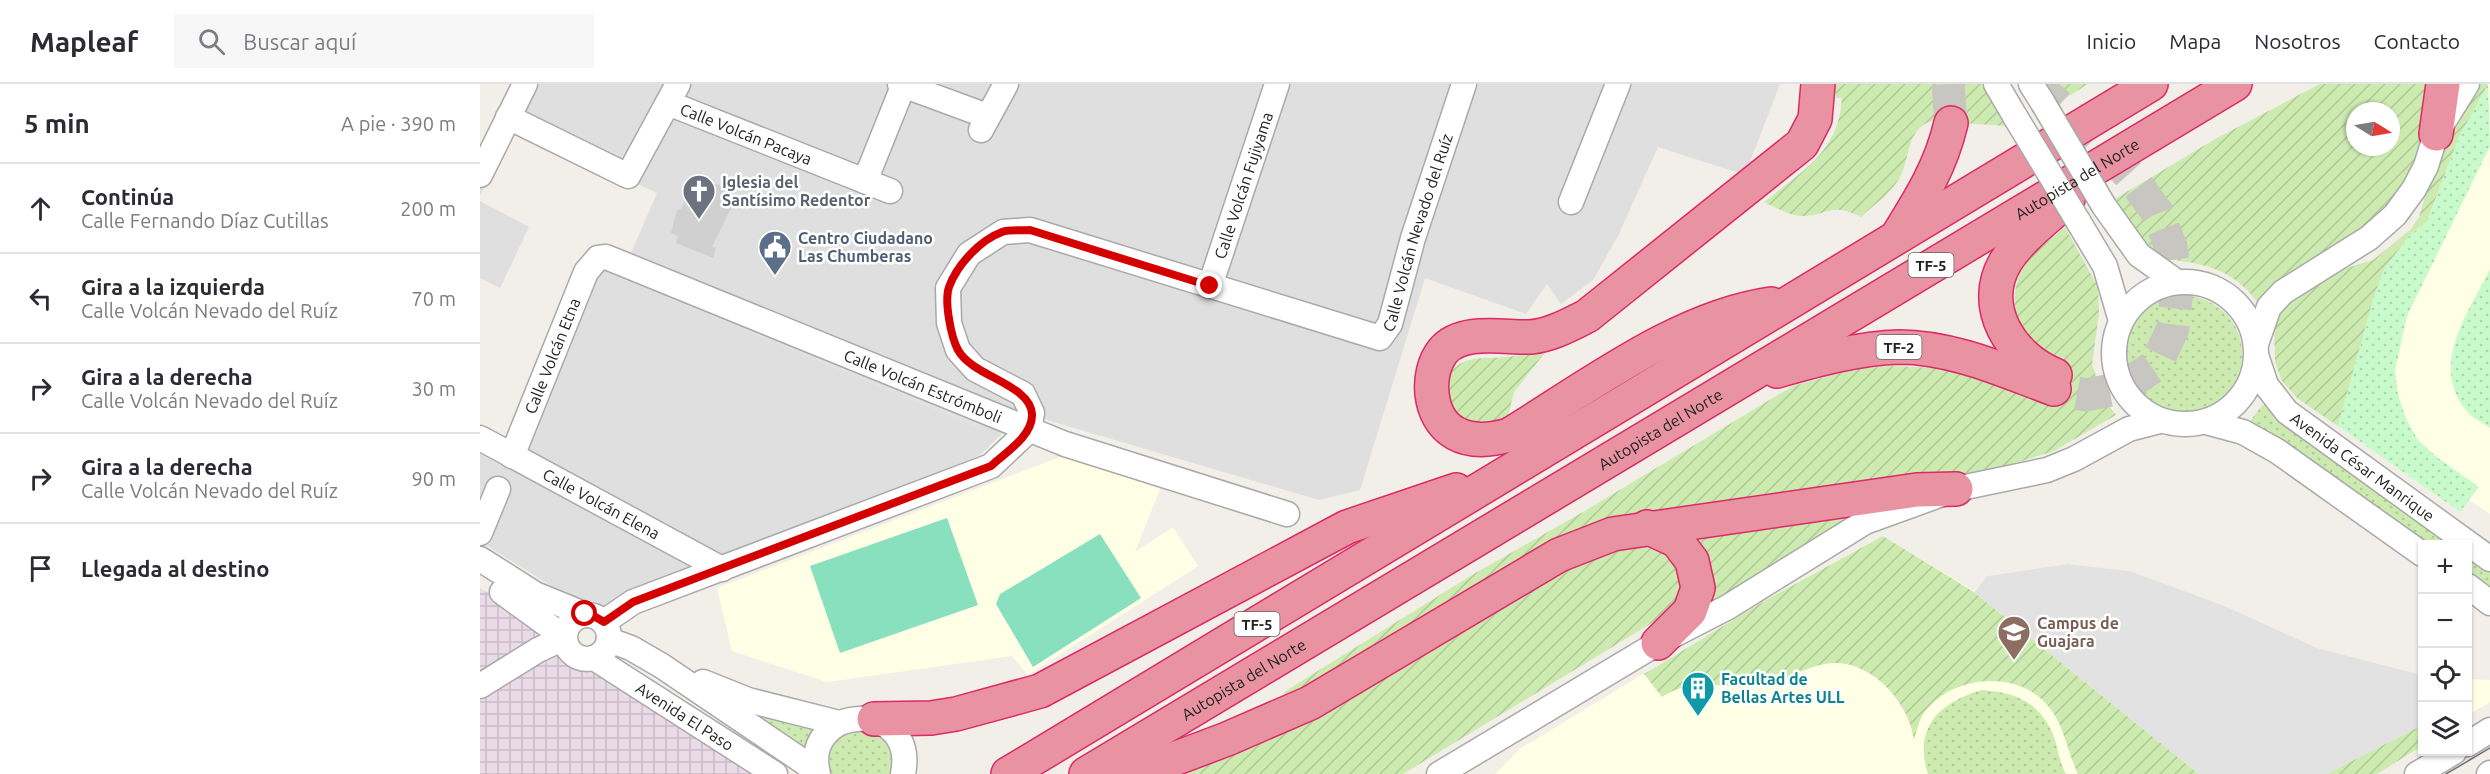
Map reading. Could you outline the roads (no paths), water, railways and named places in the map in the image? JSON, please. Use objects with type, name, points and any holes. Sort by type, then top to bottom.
[{"type":"highway","name":"TF-5","points":[[1008,774],[1894,241],[2122,95],[2151,84]]},
{"type":"highway","name":"Autopista del Norte","points":[[1086,774],[2235,84]]},
{"type":"highway","points":[[2436,134],[2443,84]]},
{"type":"highway","points":[[1794,300],[1748,307],[1712,318],[1656,346],[1501,437],[1475,439],[1454,433],[1433,402],[1431,387],[1434,364],[1445,348],[1484,335],[1531,337],[1553,333],[1587,316],[1604,303],[1692,254],[1812,155],[1826,132],[1826,93]]},
{"type":"highway","points":[[1894,241],[1932,182],[1944,151],[1951,123]]},
{"type":"highway","name":"TF-2","points":[[1741,381],[1826,357],[1900,347],[1962,356],[2057,383],[2023,356],[2006,337],[1996,309],[1998,281],[2006,261],[2026,238],[2122,150]]},
{"type":"highway","points":[[874,719],[931,718],[956,714],[1040,691],[1347,527],[1400,507],[1507,474]]},
{"type":"highway","points":[[1134,774],[1227,739],[1310,703],[1559,555],[1613,534],[1647,527],[1917,490],[1956,489]]},
{"type":"highway","points":[[1647,527],[1677,541],[1692,561],[1698,588],[1690,611],[1658,643]]},
{"type":"street","points":[[480,175],[525,84]]},
{"type":"street","points":[[865,181],[903,84],[984,123],[1006,84]]},
{"type":"street","name":"Calle Volcán Fujiyama","points":[[1210,286],[1277,84]]},
{"type":"street","name":"Calle Volcán Nevado del Ruíz","points":[[1029,430],[1032,413],[1023,394],[975,369],[958,350],[949,323],[948,288],[969,254],[1002,232],[1030,230],[1380,338],[1390,324],[1413,238],[1464,84]]},
{"type":"street","points":[[1571,202],[1618,84]]},
{"type":"street","points":[[1996,84],[2105,266],[2121,321]]},
{"type":"street","points":[[2257,351],[2247,317],[2229,296],[2204,284],[2177,282],[2154,288],[2135,302],[2121,321],[2115,338],[2116,372],[2132,402],[2160,421],[2183,425],[2206,422],[2226,412],[2241,398],[2252,379],[2269,307],[2283,292],[2355,248],[2396,215],[2414,189],[2426,166],[2436,134],[2467,84]]},
{"type":"street","points":[[508,117],[628,176],[669,91]]},
{"type":"street","name":"Calle Volcán Pacaya","points":[[669,91],[890,191]]},
{"type":"street","points":[[2037,93],[2103,206],[2139,255],[2177,282]]},
{"type":"street","name":"Calle Volcán Estrómboli","points":[[598,258],[606,257],[1029,430],[1287,514]]},
{"type":"street","name":"Calle Volcán Etna","points":[[512,456],[586,272],[598,258]]},
{"type":"street","name":"Avenida César Manrique","points":[[2257,351],[2266,385],[2287,412],[2490,559]]},
{"type":"street","points":[[1439,774],[1658,643],[1728,607],[1865,522],[1956,489],[2047,470],[2074,459],[2129,429],[2160,421]]},
{"type":"street","points":[[2206,422],[2243,432],[2277,451],[2418,551]]},
{"type":"street","points":[[480,578],[526,607],[564,638],[569,651],[574,656],[588,660],[598,634],[633,602],[991,466],[1029,430]]},
{"type":"street","name":"Calle Volcán Elena","points":[[480,438],[722,569]]},
{"type":"street","points":[[480,533],[498,489]]},
{"type":"street","name":"Avenida El Paso","points":[[480,559],[598,634],[775,774]]},
{"type":"street","points":[[2472,589],[2490,603]]},
{"type":"street","points":[[480,686],[538,650],[564,638],[573,619],[598,634]]},
{"type":"street","name":"Avenida El Paso","points":[[598,634],[631,648],[662,666],[817,772]]},
{"type":"street","name":"Avenida El Paso","points":[[662,666],[748,700],[839,723]]},
{"type":"street","points":[[817,772],[816,757],[820,743],[839,723],[850,719],[874,719],[887,726],[897,736],[903,749],[903,774]]},
{"type":"street","points":[[2472,741],[2490,730]]},
{"type":"street","points":[[2417,774],[2447,756]]},
{"type":"tunnel","points":[[1948,84],[1951,123]]},
{"type":"tunnel","points":[[2034,84],[2095,137],[2131,177],[2157,212],[2171,247],[2177,289],[2173,328],[2156,365],[2122,388],[2086,395],[2054,389]]},
{"type":"tram line","points":[[2446,774],[2490,748]]},
{"type":"place","name":"Iglesia del Santísimo Redentor","points":[[699,220]]},
{"type":"place","name":"Centro Ciudadano Las Chumberas","points":[[775,276]]},
{"type":"place","name":"Campus de Guajara","points":[[2014,661]]},
{"type":"place","name":"Facultad de Bellas Artes ULL","points":[[1698,717]]}]
